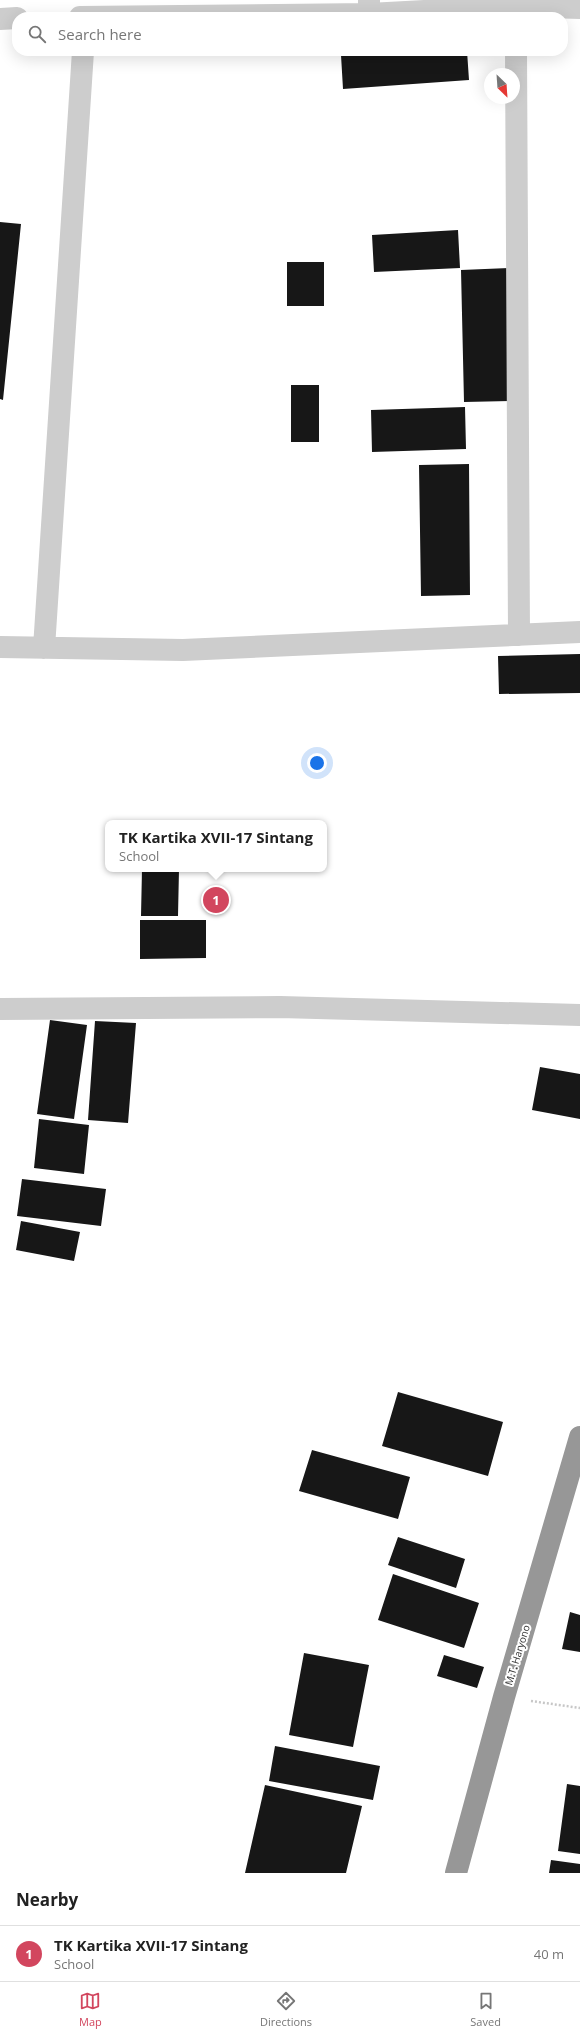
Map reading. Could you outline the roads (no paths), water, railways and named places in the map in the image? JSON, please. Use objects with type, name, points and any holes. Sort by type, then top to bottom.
[{"type":"highway","name":"M.T. Haryono","points":[[456,1873],[504,1697],[580,1437]]},
{"type":"street","points":[[86,12],[87,0]]},
{"type":"street","points":[[227,12],[369,7],[516,12],[580,8]]},
{"type":"street","points":[[0,19],[12,18]]},
{"type":"street","points":[[44,648],[83,56]]},
{"type":"street","points":[[516,56],[519,635]]},
{"type":"street","points":[[0,648],[182,650],[580,632]]},
{"type":"street","points":[[0,1010],[280,1007],[580,1015]]},
{"type":"place","name":"TK Kartika XVII-17 Sintang","points":[[216,900]]}]
